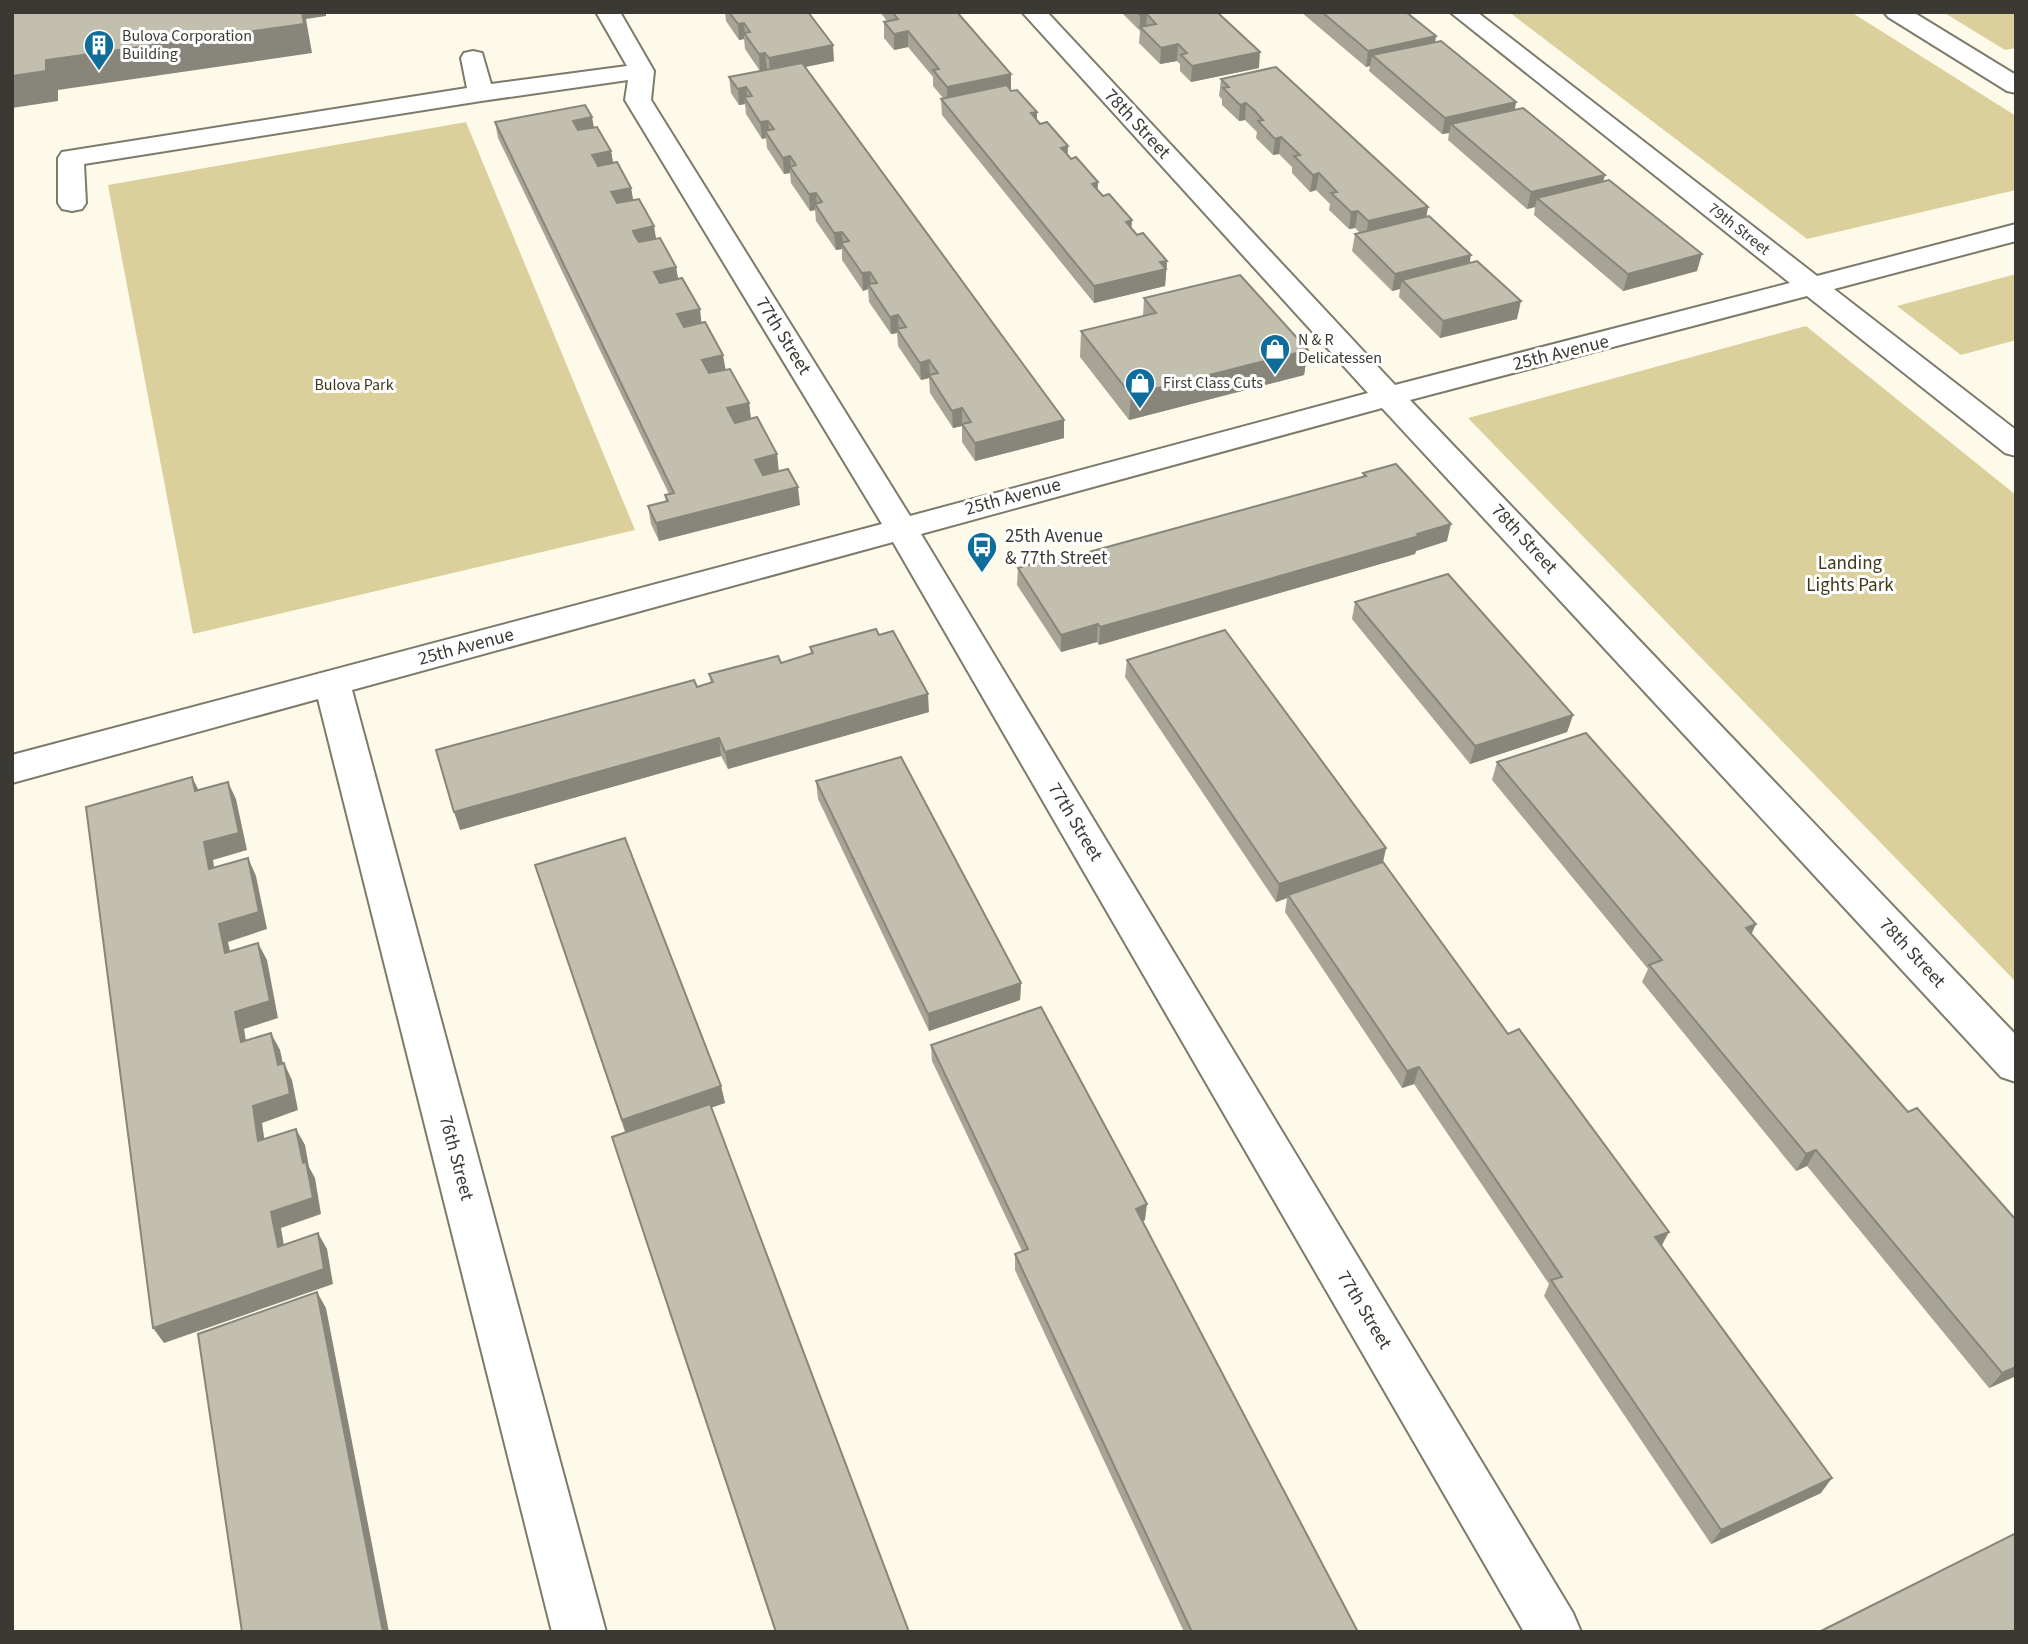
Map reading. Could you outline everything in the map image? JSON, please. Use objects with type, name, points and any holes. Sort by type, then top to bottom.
[{"type":"street","points":[[72,204],[71,159],[481,93],[642,71],[608,12]]},
{"type":"street","name":"78th Street","points":[[1034,12],[1389,397],[2016,1064]]},
{"type":"street","name":"79th Street","points":[[1462,12],[2016,446]]},
{"type":"street","points":[[1896,12],[2016,86]]},
{"type":"street","points":[[473,58],[481,93]]},
{"type":"street","name":"77th Street","points":[[642,71],[638,100],[901,528],[1554,1632]]},
{"type":"street","name":"25th Avenue","points":[[12,769],[1389,397],[1815,288],[2016,232]]},
{"type":"street","name":"76th Street","points":[[332,684],[579,1632]]},
{"type":"green space","points":[[1509,12],[1851,12],[2016,116],[2016,190],[1807,239]]},
{"type":"green space","points":[[1943,12],[2016,12],[2016,48],[2005,50]]},
{"type":"green space","name":"Bulova Park","points":[[466,122],[635,530],[193,634],[108,185]]},
{"type":"green space","points":[[2016,274],[2016,340],[1961,355],[1897,306]]},
{"type":"green space","name":"Landing Lights Park","points":[[1806,326],[2016,495],[2016,982],[1468,418]]},
{"type":"building","points":[[12,12],[302,12],[304,24],[46,60],[46,71],[12,76]]},
{"type":"building","points":[[729,12],[808,12],[833,45],[769,58],[765,53],[759,54],[744,33],[750,32],[744,23],[738,24]]},
{"type":"building","points":[[892,12],[957,12],[1011,74],[947,87],[933,70],[939,69],[908,31],[894,34],[884,22],[898,19]]},
{"type":"building","points":[[1137,12],[1217,12],[1260,52],[1192,66],[1181,55],[1187,53],[1178,44],[1161,48],[1140,27],[1156,24],[1147,14],[1140,15]]},
{"type":"building","points":[[1322,12],[1406,12],[1436,36],[1368,51]]},
{"type":"building","points":[[1441,41],[1516,102],[1445,118],[1372,55]]},
{"type":"building","points":[[802,63],[1064,420],[975,443],[962,424],[971,422],[962,408],[952,411],[929,375],[938,373],[929,360],[920,363],[897,329],[906,327],[898,315],[890,317],[868,284],[877,283],[870,272],[862,273],[841,243],[849,241],[842,232],[834,233],[815,204],[822,202],[816,193],[809,194],[790,167],[796,165],[790,156],[783,158],[765,131],[774,129],[768,121],[760,122],[744,97],[752,96],[746,87],[738,89],[729,77]]},
{"type":"building","points":[[1276,67],[1428,207],[1368,221],[1358,211],[1351,212],[1331,193],[1337,192],[1319,173],[1313,175],[1294,156],[1300,155],[1281,137],[1275,139],[1258,121],[1263,120],[1255,111],[1246,103],[1240,105],[1223,88],[1229,87],[1221,79]]},
{"type":"building","points":[[1007,85],[1011,91],[1017,90],[1037,112],[1031,113],[1040,124],[1047,122],[1068,146],[1061,148],[1071,159],[1076,157],[1098,182],[1092,184],[1103,196],[1109,194],[1132,220],[1126,222],[1137,235],[1143,233],[1167,261],[1160,262],[1166,269],[1094,286],[941,99]]},
{"type":"building","points":[[585,105],[592,117],[573,121],[578,130],[597,127],[611,151],[592,155],[598,166],[617,162],[631,188],[611,192],[617,203],[639,199],[654,226],[633,231],[635,236],[639,242],[660,238],[676,267],[654,272],[660,283],[682,278],[700,309],[677,314],[684,327],[705,322],[723,355],[702,360],[709,373],[730,369],[749,403],[727,408],[735,423],[757,417],[777,454],[755,460],[763,475],[788,469],[798,487],[656,523],[648,506],[668,501],[665,495],[674,493],[495,122]]},
{"type":"building","points":[[1523,108],[1605,175],[1531,192],[1451,124]]},
{"type":"building","points":[[1609,180],[1702,254],[1628,274],[1537,198]]},
{"type":"building","points":[[1429,216],[1471,255],[1395,274],[1355,234]]},
{"type":"building","points":[[1477,261],[1521,301],[1443,321],[1402,280]]},
{"type":"building","points":[[1240,275],[1308,350],[1131,395],[1081,331],[1156,313],[1144,298]]},
{"type":"building","points":[[1396,464],[1451,524],[1417,534],[1419,536],[1182,604],[1061,635],[1018,568],[1054,557],[1056,561],[1366,476],[1363,473]]},
{"type":"building","points":[[1448,574],[1573,715],[1475,746],[1355,602]]},
{"type":"building","points":[[876,629],[879,635],[893,631],[928,694],[725,752],[719,738],[454,812],[436,750],[694,680],[697,687],[713,682],[709,674],[778,656],[781,663],[813,653],[810,647]]},
{"type":"building","points":[[1225,630],[1386,848],[1279,884],[1127,660]]},
{"type":"building","points":[[1586,733],[1756,924],[1746,928],[1908,1112],[1917,1108],[2016,1220],[2016,1367],[2002,1373],[1816,1150],[1806,1154],[1649,965],[1662,960],[1497,762]]},
{"type":"building","points":[[901,757],[1021,983],[928,1014],[816,781]]},
{"type":"building","points":[[192,777],[195,791],[228,782],[239,833],[204,842],[209,869],[248,858],[259,912],[219,924],[225,953],[258,943],[270,1001],[235,1012],[241,1042],[271,1033],[278,1065],[284,1063],[290,1094],[253,1106],[258,1141],[296,1129],[313,1198],[271,1212],[278,1247],[318,1233],[324,1269],[153,1328],[86,807]]},
{"type":"building","points":[[625,838],[721,1086],[622,1120],[535,865]]},
{"type":"building","points":[[1383,862],[1508,1034],[1519,1029],[1669,1232],[1655,1237],[1832,1478],[1721,1530],[1551,1280],[1562,1277],[1419,1067],[1407,1071],[1288,895]]},
{"type":"building","points":[[1041,1007],[1147,1204],[1136,1209],[1358,1632],[1192,1632],[1015,1254],[1028,1249],[931,1045]]},
{"type":"building","points":[[710,1104],[909,1632],[776,1632],[612,1137]]},
{"type":"building","points":[[317,1292],[383,1632],[242,1632],[198,1334]]},
{"type":"building","points":[[2016,1533],[2016,1632],[1819,1632]]},
{"type":"place","name":"Bulova Corporation Building","points":[[99,72]]},
{"type":"place","name":"N & R Delicatessen","points":[[1275,376]]},
{"type":"place","name":"First Class Cuts","points":[[1140,410]]},
{"type":"place","name":"25th Avenue & 77th Street","points":[[982,574]]}]
